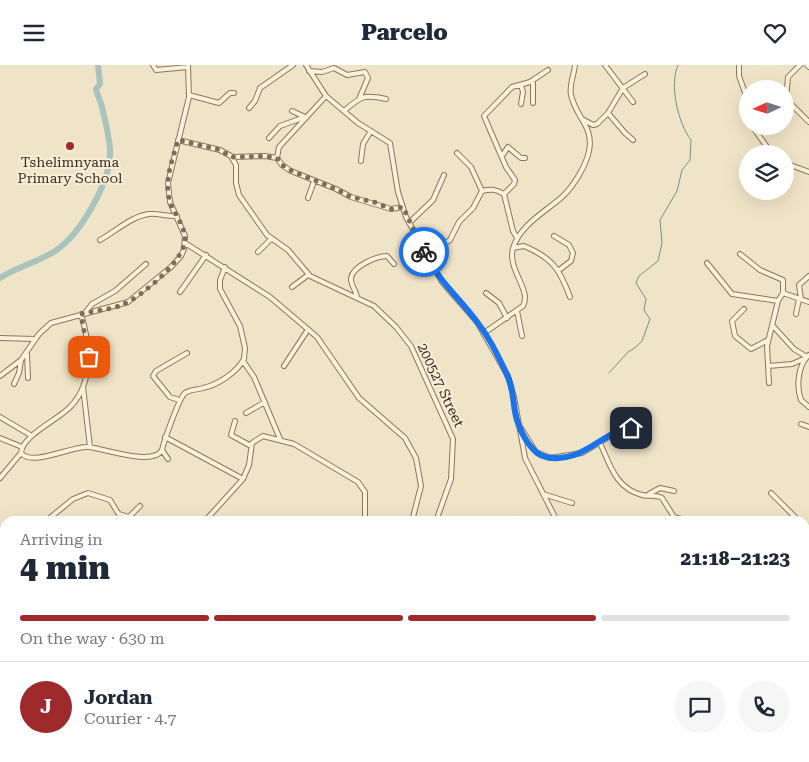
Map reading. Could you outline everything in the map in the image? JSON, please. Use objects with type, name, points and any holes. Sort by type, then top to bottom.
[{"type":"street","points":[[0,376],[21,361],[35,339],[51,323],[128,302],[175,263],[183,253],[185,243],[184,231],[168,195],[168,183],[189,95],[188,66],[156,70],[153,65]]},
{"type":"street","points":[[249,108],[255,101],[260,87],[293,65]]},
{"type":"street","points":[[306,65],[326,96],[371,131],[387,139],[392,148],[395,178],[409,223],[442,282],[477,321],[512,385],[525,457],[554,516]]},
{"type":"street","points":[[484,333],[523,306],[526,296],[513,267],[513,249],[517,238],[538,216],[568,191],[586,161],[589,151],[589,131],[571,94],[575,65]]},
{"type":"street","points":[[605,65],[633,102]]},
{"type":"street","points":[[739,65],[740,80]]},
{"type":"street","points":[[800,65],[788,77],[786,99],[809,123]]},
{"type":"street","points":[[309,71],[322,72],[336,69],[347,75],[365,72],[368,78],[359,99]]},
{"type":"street","points":[[504,194],[515,181],[484,116],[512,87],[533,80],[548,70]]},
{"type":"street","points":[[582,119],[595,125],[608,113],[623,88],[645,74]]},
{"type":"street","points":[[533,80],[533,103]]},
{"type":"street","points":[[521,85],[524,92],[521,104]]},
{"type":"street","points":[[189,95],[219,103],[230,93],[234,93]]},
{"type":"street","points":[[344,111],[359,99],[370,95],[386,99]]},
{"type":"street","points":[[277,158],[279,147],[326,96]]},
{"type":"street","points":[[292,111],[306,117]]},
{"type":"street","points":[[608,113],[633,140]]},
{"type":"street","points":[[269,137],[280,126],[306,117]]},
{"type":"street","points":[[362,161],[363,142],[371,131]]},
{"type":"street","points":[[178,140],[220,150],[232,157],[265,156],[277,158],[286,168],[351,197],[374,202],[391,209],[403,207]]},
{"type":"street","points":[[502,156],[508,147],[521,158],[525,158]]},
{"type":"street","points":[[457,153],[471,167],[482,191]]},
{"type":"street","name":"200527 Street","points":[[232,157],[236,168],[236,183],[239,195],[271,239],[288,250],[308,275],[357,297],[384,315],[411,346],[452,437],[451,479],[438,516]]},
{"type":"street","points":[[794,166],[809,172]]},
{"type":"street","points":[[409,223],[433,200],[444,175]]},
{"type":"street","points":[[308,198],[314,181]]},
{"type":"street","points":[[482,191],[494,189],[504,194],[513,231],[517,238]]},
{"type":"street","points":[[427,256],[450,240],[459,222],[473,208],[482,191]]},
{"type":"street","points":[[100,239],[144,215],[177,216]]},
{"type":"street","points":[[554,236],[569,245],[573,253],[572,261],[559,270]]},
{"type":"street","points":[[258,252],[271,239]]},
{"type":"street","points":[[185,243],[270,297],[323,343],[359,398],[370,410],[405,438],[414,452],[418,464],[421,493],[414,516]]},
{"type":"street","points":[[513,249],[526,247],[548,259],[559,270],[570,297]]},
{"type":"street","points":[[740,254],[760,270],[782,279],[784,284],[783,293],[778,301],[774,326],[768,340],[769,383]]},
{"type":"street","points":[[180,292],[206,255]]},
{"type":"street","points":[[357,297],[351,280],[353,273],[378,257],[387,256],[394,264]]},
{"type":"street","points":[[707,263],[732,294],[778,301]]},
{"type":"street","points":[[83,313],[92,304],[116,291],[146,264]]},
{"type":"street","points":[[22,453],[26,457],[39,458],[73,448],[90,447],[133,457],[156,456],[162,450],[179,400],[187,391],[212,386],[221,381],[243,361],[245,350],[240,326],[220,289],[220,280],[225,267]]},
{"type":"street","points":[[292,287],[308,275]]},
{"type":"street","points":[[796,314],[795,310],[800,299],[799,285],[809,276]]},
{"type":"street","points":[[486,293],[499,303],[507,318]]},
{"type":"street","points":[[783,293],[809,302]]},
{"type":"street","points":[[744,309],[732,321],[735,336],[750,349],[768,340]]},
{"type":"street","points":[[517,311],[522,336]]},
{"type":"street","points":[[83,313],[89,355],[83,385],[90,447]]},
{"type":"street","points":[[774,326],[794,349],[807,357]]},
{"type":"street","points":[[284,366],[307,331]]},
{"type":"street","points":[[0,338],[35,339]]},
{"type":"street","points":[[179,400],[170,397],[153,376],[156,371],[187,353]]},
{"type":"street","points":[[27,354],[28,378]]},
{"type":"street","points":[[768,366],[792,364],[807,357]]},
{"type":"street","points":[[807,357],[800,370],[799,393],[801,400],[809,407]]},
{"type":"street","points":[[14,384],[19,373],[21,361]]},
{"type":"street","points":[[243,361],[254,377],[280,439]]},
{"type":"street","points":[[0,476],[22,453],[22,447],[32,436],[70,408],[83,385]]},
{"type":"street","points":[[246,413],[265,402]]},
{"type":"street","points":[[0,417],[32,436]]},
{"type":"street","points":[[235,421],[231,433],[232,438],[251,446]]},
{"type":"street","points":[[518,424],[534,450],[547,458],[576,455],[619,431],[634,427]]},
{"type":"street","points":[[800,424],[809,427]]},
{"type":"street","points":[[165,437],[243,479]]},
{"type":"street","points":[[210,516],[243,479],[249,465],[253,441],[261,437],[280,439],[299,446],[361,485],[365,492],[365,516]]},
{"type":"street","points":[[0,438],[22,447]]},
{"type":"street","points":[[600,443],[613,473],[633,491],[647,496],[662,498],[673,516]]},
{"type":"street","points":[[162,450],[168,459]]},
{"type":"street","points":[[647,496],[660,489],[674,491]]},
{"type":"street","points":[[52,516],[73,499],[88,493],[110,501],[119,514],[126,516]]},
{"type":"street","points":[[771,493],[794,516]]},
{"type":"street","points":[[543,494],[572,503]]},
{"type":"street","points":[[130,516],[140,506]]},
{"type":"waterway","points":[[0,278],[48,255],[65,243],[84,219],[100,190],[106,176],[110,149],[108,133],[96,89],[100,84],[98,65]]},
{"type":"waterway","points":[[609,373],[628,352],[642,341],[650,319],[644,310],[646,299],[636,283],[639,276],[658,261],[662,243],[660,220],[677,191],[682,170],[690,160],[691,140],[682,124],[676,104],[674,83],[678,65]]},
{"type":"way so far","points":[[89,357],[81,314],[128,302],[171,267],[183,253],[185,243],[184,231],[168,195],[168,179],[178,140],[227,152],[232,157],[265,156],[277,158],[282,165],[292,171],[351,197],[374,202],[391,209],[403,207],[406,217],[424,252]]},
{"type":"place","name":"Tshelimnyama Primary School","points":[[70,146]]},
{"type":"route","points":[[424,252],[442,282],[477,321],[508,375],[512,385],[518,424],[536,452],[547,458],[576,455],[619,431],[631,428]]}]
